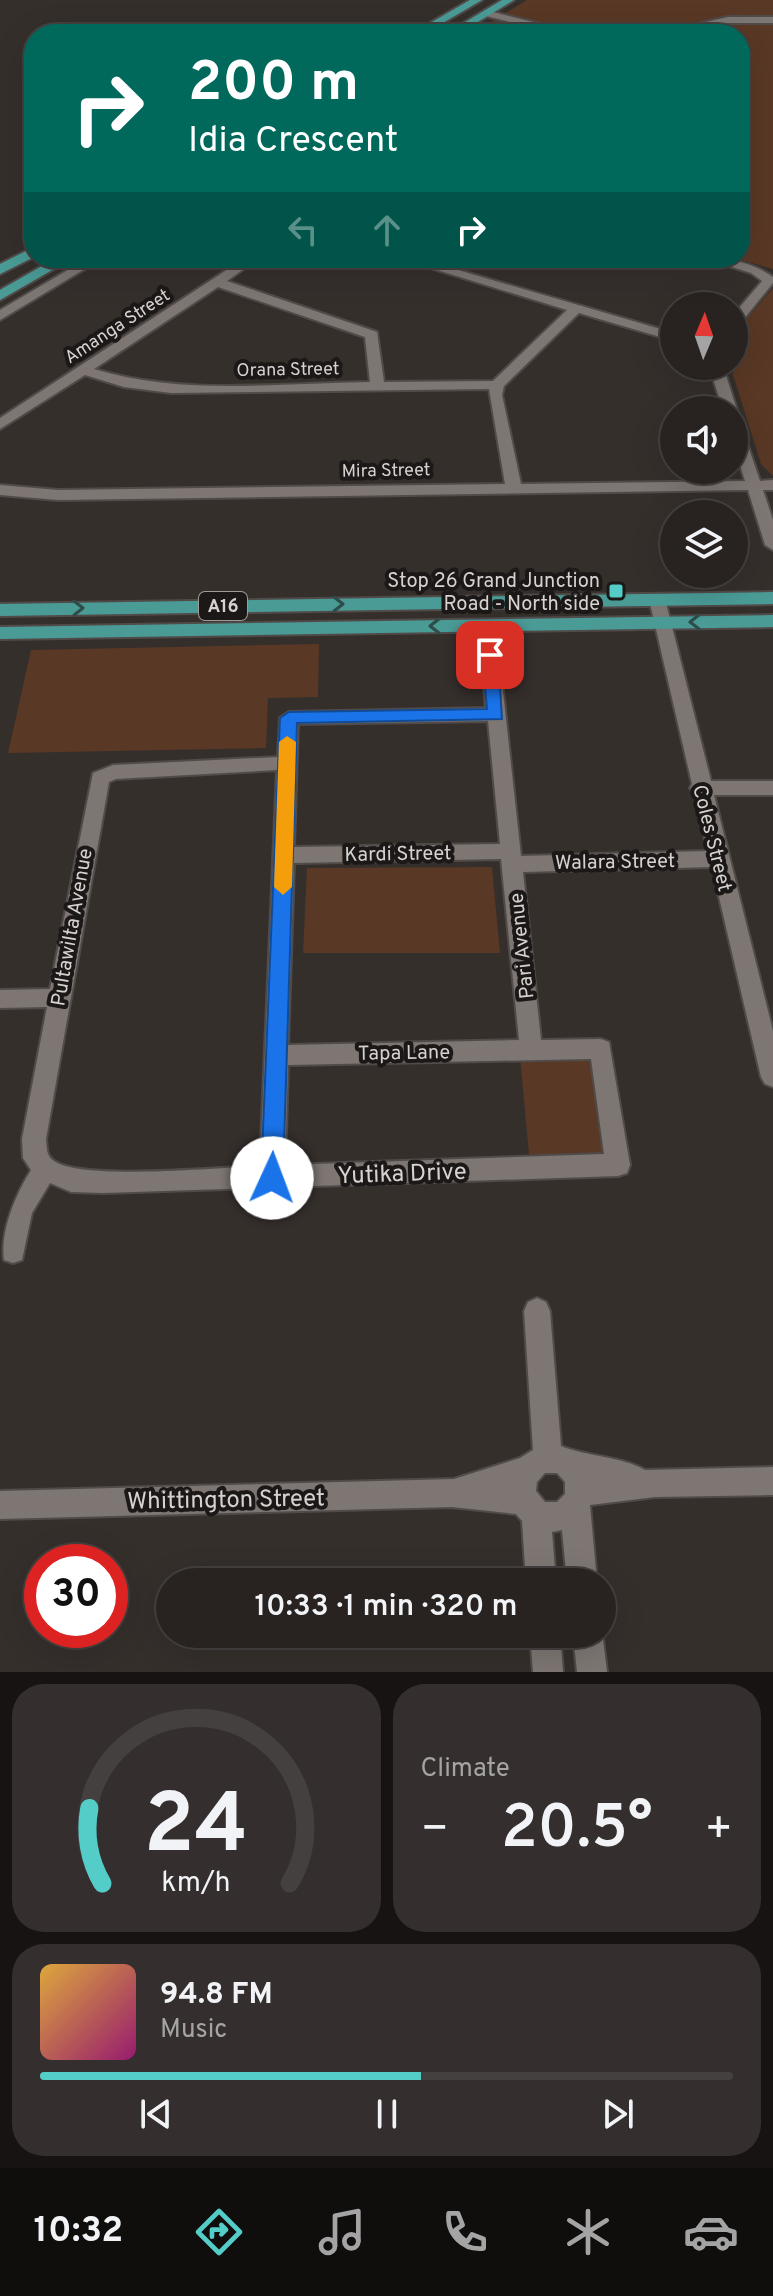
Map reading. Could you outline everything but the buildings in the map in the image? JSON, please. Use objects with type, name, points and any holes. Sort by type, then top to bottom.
[{"type":"highway","points":[[434,24],[477,0]]},
{"type":"highway","points":[[485,0],[479,8],[485,13]]},
{"type":"highway","points":[[467,24],[509,0]]},
{"type":"highway","points":[[445,18],[485,13]]},
{"type":"highway","points":[[0,270],[24,257]]},
{"type":"highway","points":[[0,296],[49,268]]},
{"type":"highway","name":"A16","points":[[0,610],[773,598]]},
{"type":"highway","name":"A16","points":[[0,633],[773,621]]},
{"type":"street","points":[[485,13],[529,24]]},
{"type":"street","points":[[710,24],[728,20],[773,20]]},
{"type":"street","points":[[0,316],[80,268]]},
{"type":"street","name":"Amanga Street","points":[[0,425],[238,268]]},
{"type":"street","points":[[438,268],[660,333]]},
{"type":"street","points":[[747,268],[769,280],[748,305]]},
{"type":"street","points":[[217,282],[372,335],[377,386]]},
{"type":"street","points":[[514,488],[495,395],[497,385],[576,309]]},
{"type":"street","name":"Orana Street","points":[[83,370],[124,383],[171,389],[497,385]]},
{"type":"street","points":[[748,466],[773,545]]},
{"type":"street","name":"Mira Street","points":[[0,490],[58,495],[773,485]]},
{"type":"street","name":"Coles Street","points":[[657,599],[700,788],[773,1077]]},
{"type":"street","name":"Pari Avenue","points":[[490,655],[531,1050]]},
{"type":"street","points":[[272,1178],[289,718],[496,714]]},
{"type":"street","name":"Pultawilta Avenue","points":[[45,1169],[33,1151],[58,998],[100,778],[113,772],[286,763]]},
{"type":"street","points":[[700,788],[773,788]]},
{"type":"street","name":"Kardi Street","points":[[284,855],[512,857]]},
{"type":"street","name":"Walara Street","points":[[512,857],[718,859]]},
{"type":"street","points":[[0,999],[58,998]]},
{"type":"street","name":"Yutika Drive","points":[[45,1169],[71,1181],[272,1178],[618,1165],[601,1049],[531,1050]]},
{"type":"street","name":"Tapa Lane","points":[[276,1055],[531,1050]]},
{"type":"street","points":[[13,1251],[20,1210],[45,1169]]},
{"type":"street","points":[[537,1311],[559,1479],[579,1568]]},
{"type":"street","points":[[539,1568],[531,1508],[522,1485],[559,1479]]},
{"type":"street","name":"Whittington Street","points":[[452,1493],[531,1508],[557,1519],[559,1479]]},
{"type":"street","name":"Whittington Street","points":[[0,1505],[452,1493],[559,1479],[655,1483],[773,1481]]},
{"type":"street","points":[[546,1648],[548,1672]]},
{"type":"street","points":[[589,1648],[592,1672]]},
{"type":"shaded area","points":[[527,0],[773,0],[773,269],[750,263],[750,24],[487,24]]},
{"type":"shaded area","points":[[773,288],[773,476],[761,464],[748,423],[748,396],[740,396],[735,380],[748,380],[748,317]]},
{"type":"shaded area","points":[[319,644],[318,697],[268,698],[266,748],[8,753],[31,650]]},
{"type":"shaded area","points":[[492,867],[500,953],[303,953],[307,868]]},
{"type":"shaded area","points":[[596,1055],[609,1154],[529,1155],[520,1056]]},
{"type":"slow traffic","points":[[283,887],[287,742]]},
{"type":"place","name":"Stop 26 Grand Junction Road - North side","points":[[616,591]]},
{"type":"route","points":[[272,1178],[289,718],[496,714],[490,655]]}]
